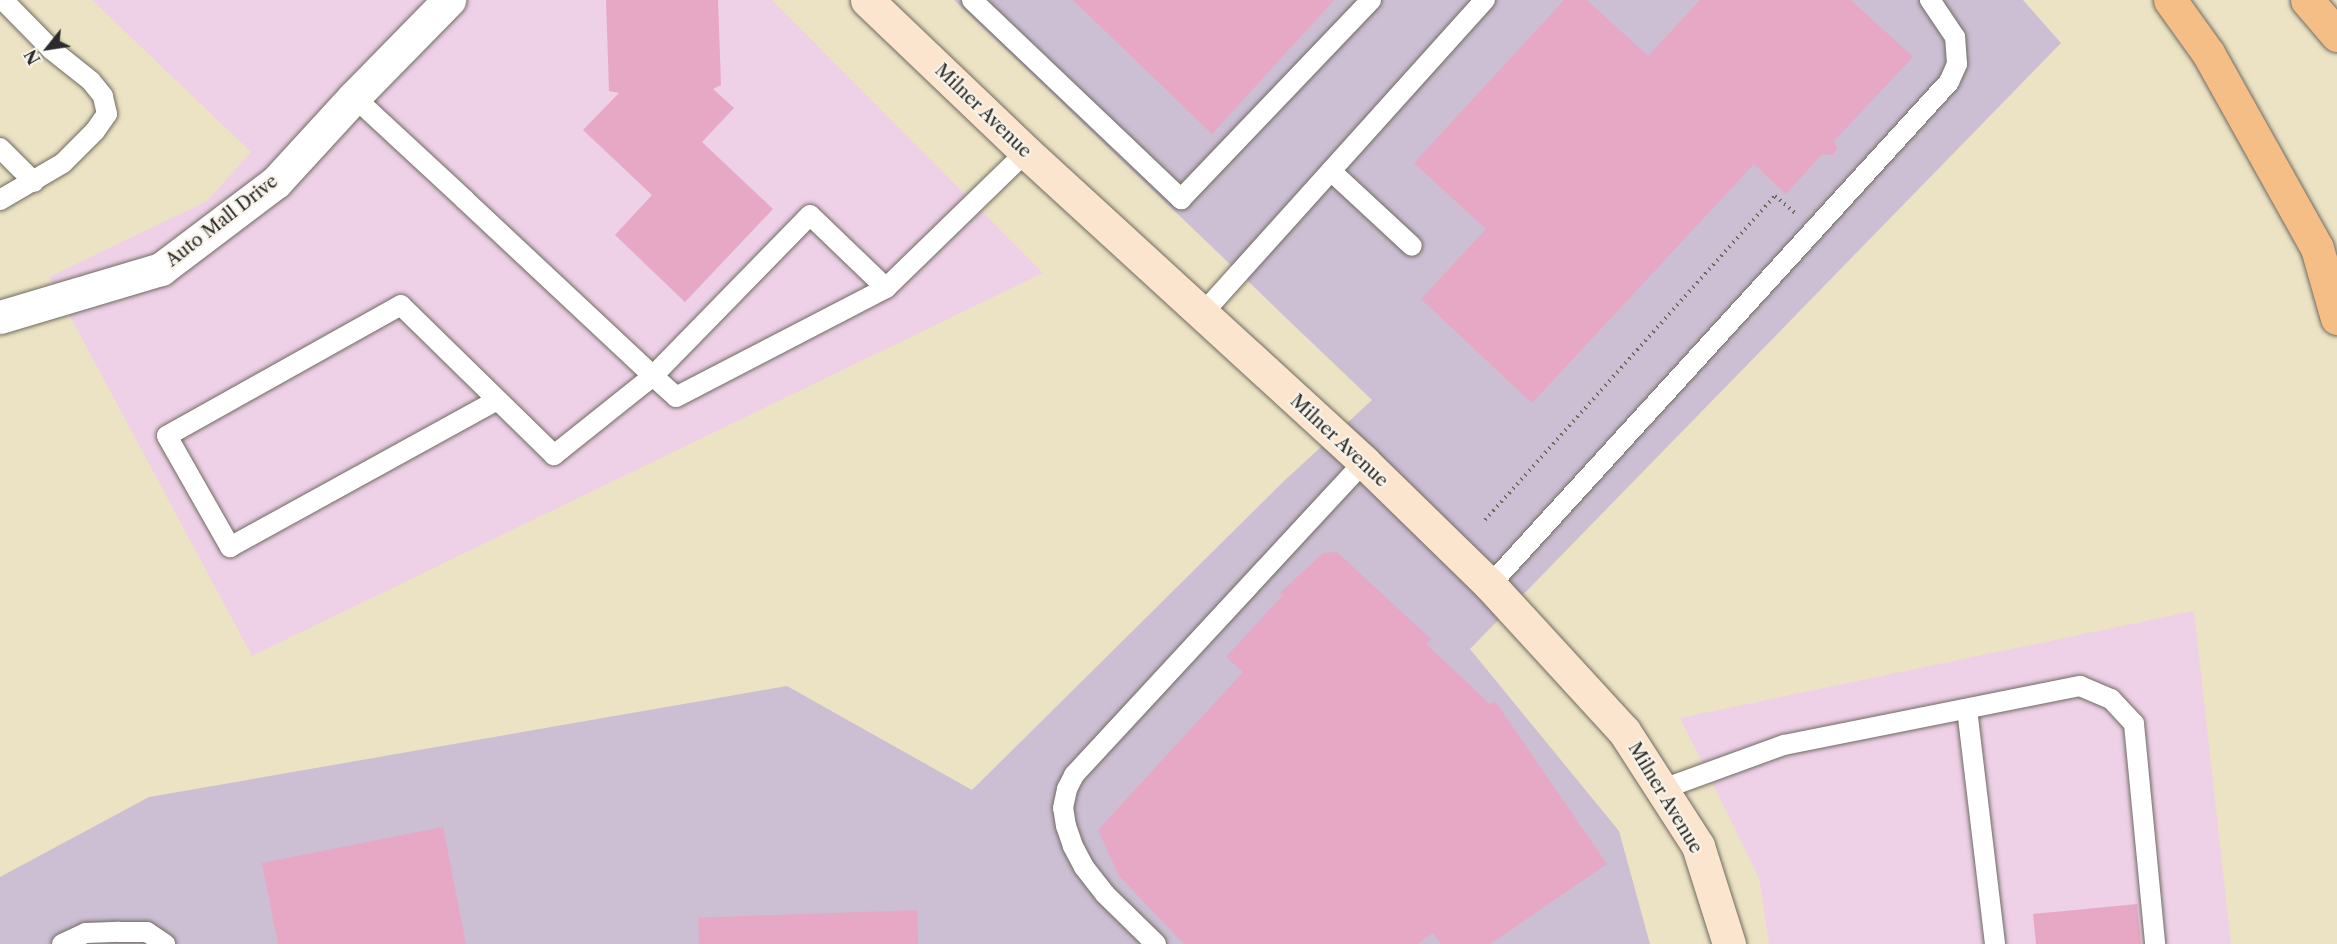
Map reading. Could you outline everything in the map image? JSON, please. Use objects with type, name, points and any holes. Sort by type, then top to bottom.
[{"type":"highway","points":[[2170,0],[2208,53],[2317,248],[2337,318]]},
{"type":"highway","points":[[2307,0],[2337,35]]},
{"type":"street","name":"Auto Mall Drive","points":[[0,317],[161,269],[276,182],[448,0]]},
{"type":"street","name":"Milner Avenue","points":[[867,0],[1026,152],[1364,462],[1490,585],[1624,731],[1698,846],[1729,944]]},
{"type":"lane","points":[[0,200],[63,163],[95,131],[107,114],[103,96],[91,81],[52,50],[3,0]]},
{"type":"lane","points":[[972,0],[1181,198],[1371,0]]},
{"type":"lane","points":[[1202,314],[1485,0]]},
{"type":"lane","points":[[1490,585],[1949,82],[1957,64],[1955,37],[1930,0]]},
{"type":"lane","points":[[354,97],[676,397],[886,288],[1026,152]]},
{"type":"lane","points":[[0,148],[34,182]]},
{"type":"lane","points":[[1331,171],[1412,246]]},
{"type":"lane","points":[[497,400],[230,548],[167,436],[400,305],[554,455],[653,376],[810,214],[886,288]]},
{"type":"lane","points":[[1156,944],[1105,894],[1084,867],[1072,846],[1066,826],[1063,808],[1066,789],[1074,775],[1364,462]]},
{"type":"lane","points":[[1663,789],[1784,745],[2080,686],[2110,699],[2134,724],[2155,944]]},
{"type":"lane","points":[[1967,709],[1995,944]]},
{"type":"lane","points":[[62,944],[86,933],[147,932],[165,944]]},
{"type":"path","points":[[1485,520],[1775,196],[1815,229]]},
{"type":"shaded area","points":[[92,0],[772,0],[1043,273],[252,656],[49,277],[207,201],[251,152]]},
{"type":"shaded area","points":[[954,0],[2023,0],[2061,43],[1470,649],[1619,831],[1650,944],[0,944],[0,877],[149,797],[787,686],[972,790],[1284,481],[1372,400]]},
{"type":"shaded area","points":[[2194,611],[2231,944],[1769,944],[1759,878],[1680,718]]},
{"type":"building","points":[[606,0],[718,0],[721,85],[713,89],[734,108],[702,142],[773,209],[685,302],[615,235],[652,195],[583,130],[619,93],[609,91]]},
{"type":"building","points":[[1073,0],[1334,0],[1212,134]]},
{"type":"building","points":[[1564,0],[1587,0],[1648,56],[1700,0],[1851,0],[1913,57],[1834,141],[1837,149],[1833,155],[1822,154],[1786,194],[1754,164],[1532,403],[1421,299],[1486,229],[1414,163]]},
{"type":"building","points":[[1337,552],[1431,639],[1426,644],[1490,704],[1495,701],[1607,864],[1490,944],[1441,944],[1433,933],[1417,944],[1184,944],[1119,876],[1098,830],[1243,672],[1226,657],[1283,595],[1280,593],[1323,553]]},
{"type":"building","points":[[443,827],[466,944],[278,944],[262,863]]},
{"type":"building","points":[[2137,904],[2141,944],[2036,944],[2033,914]]},
{"type":"building","points":[[917,910],[918,944],[699,944],[698,918]]}]
